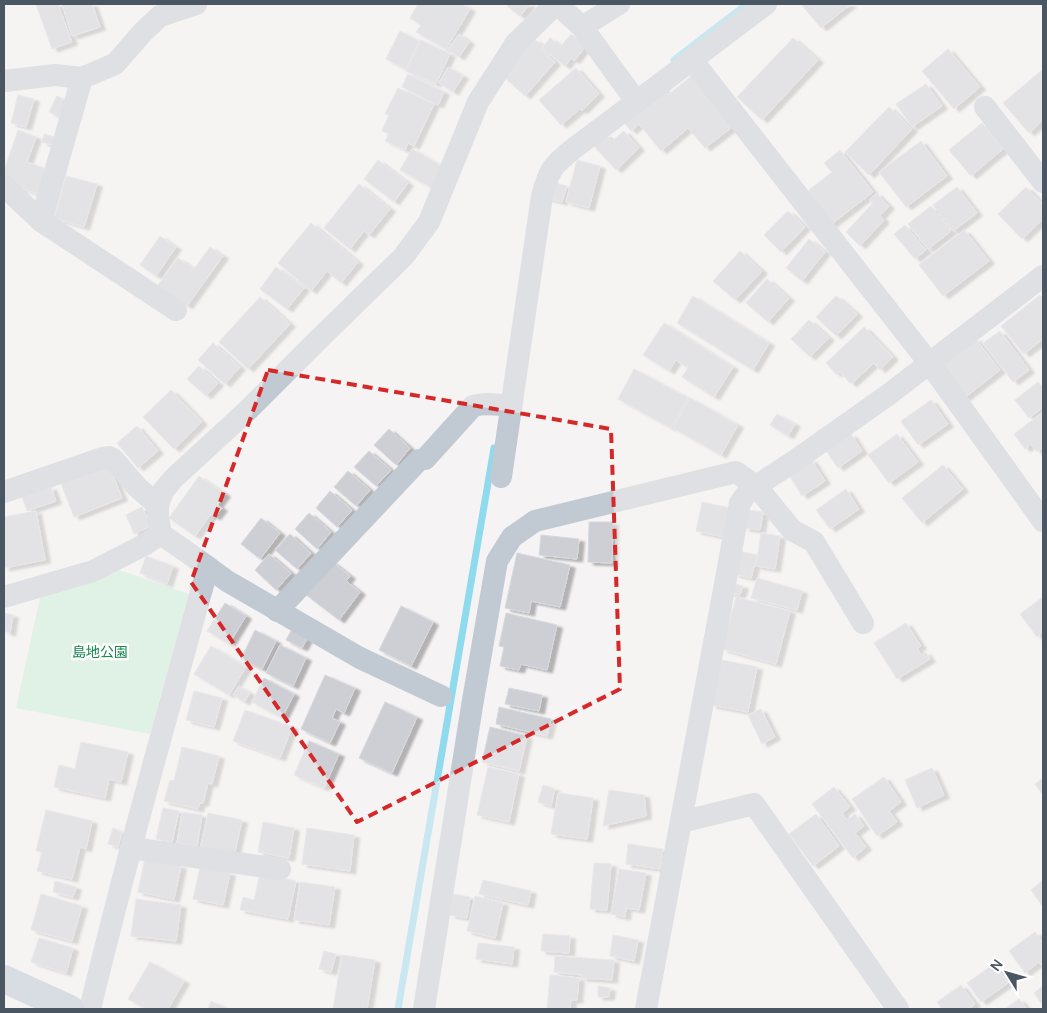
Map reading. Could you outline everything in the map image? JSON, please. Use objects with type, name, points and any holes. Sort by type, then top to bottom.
[{"type":"main road","points":[[4,979],[70,1009]]},
{"type":"street","points":[[4,81],[55,75],[82,78],[115,64],[144,32],[159,10],[196,4]]},
{"type":"street","points":[[441,696],[360,658],[227,581],[161,534],[158,505],[163,491],[174,478],[248,410],[403,257],[429,222],[478,102],[516,43],[556,4],[582,27],[632,96]]},
{"type":"street","points":[[582,27],[619,4]]},
{"type":"street","points":[[501,478],[504,406],[542,196],[548,177],[556,164],[632,96],[692,60],[766,4]]},
{"type":"street","points":[[692,60],[930,364],[1043,521]]},
{"type":"street","points":[[41,221],[82,78]]},
{"type":"street","points":[[985,107],[1043,182]]},
{"type":"street","points":[[4,186],[41,221],[176,310]]},
{"type":"street","points":[[646,1009],[740,503],[756,486],[801,457],[888,395],[1043,276]]},
{"type":"street","points":[[277,611],[419,460],[425,459],[473,406],[481,404],[504,406]]},
{"type":"street","points":[[4,492],[109,457],[113,459],[137,487],[158,505]]},
{"type":"street","points":[[424,1009],[497,561],[512,537],[535,521],[736,472],[756,486],[792,530],[814,542],[863,623]]},
{"type":"street","points":[[4,596],[93,570],[144,545],[161,534]]},
{"type":"street","points":[[90,1009],[106,941],[208,568]]},
{"type":"street","points":[[681,822],[754,804],[898,1009]]},
{"type":"street","points":[[132,848],[280,869]]},
{"type":"highlighted area","points":[[268,370],[611,429],[620,689],[357,822],[191,582]]},
{"type":"green space","name":"島地公園","points":[[119,570],[189,594],[150,734],[16,708],[40,598]]},
{"type":"building","points":[[36,4],[58,4],[72,42],[52,49]]},
{"type":"building","points":[[62,4],[92,4],[100,27],[72,36]]},
{"type":"building","points":[[418,4],[461,4],[470,9],[446,49],[416,32],[421,25],[410,18]]},
{"type":"building","points":[[509,4],[530,4],[520,16],[507,6]]},
{"type":"building","points":[[801,4],[851,4],[821,28]]},
{"type":"building","points":[[400,31],[419,41],[406,69],[386,59]]},
{"type":"building","points":[[459,34],[469,42],[459,57],[448,49]]},
{"type":"building","points":[[571,34],[586,46],[574,61],[571,58],[565,66],[542,48],[550,38],[561,46]]},
{"type":"building","points":[[793,38],[818,60],[762,120],[737,97]]},
{"type":"building","points":[[534,39],[543,46],[541,49],[555,62],[525,96],[502,75]]},
{"type":"building","points":[[421,40],[450,54],[436,84],[406,71]]},
{"type":"building","points":[[948,49],[980,87],[954,109],[922,71]]},
{"type":"building","points":[[448,67],[463,76],[453,92],[439,83]]},
{"type":"building","points":[[576,68],[599,94],[582,111],[580,109],[561,125],[539,100]]},
{"type":"building","points":[[1042,70],[1043,120],[1029,133],[1003,103]]},
{"type":"building","points":[[695,73],[736,124],[705,148],[688,128],[661,151],[639,124],[631,131],[622,120],[662,87],[668,95]]},
{"type":"building","points":[[408,74],[444,92],[438,105],[402,87]]},
{"type":"building","points":[[926,84],[942,106],[912,127],[896,104]]},
{"type":"building","points":[[398,88],[434,104],[414,146],[408,143],[405,150],[385,141],[389,134],[382,131],[389,115],[385,114]]},
{"type":"building","points":[[18,95],[34,99],[26,127],[11,123]]},
{"type":"building","points":[[57,96],[68,101],[59,117],[49,112]]},
{"type":"building","points":[[889,107],[912,129],[869,175],[845,152]]},
{"type":"building","points":[[982,123],[1003,149],[971,176],[949,150]]},
{"type":"building","points":[[18,130],[36,137],[27,162],[49,170],[40,195],[4,182],[4,171]]},
{"type":"building","points":[[624,131],[639,148],[616,170],[593,145],[605,134],[612,141]]},
{"type":"building","points":[[44,134],[58,138],[56,146],[42,142]]},
{"type":"building","points":[[921,141],[947,176],[906,207],[879,172]]},
{"type":"building","points":[[412,149],[444,168],[432,188],[400,170]]},
{"type":"building","points":[[840,150],[873,192],[829,226],[804,194],[832,172],[824,163]]},
{"type":"building","points":[[378,160],[408,183],[394,202],[364,179]]},
{"type":"building","points":[[577,160],[600,166],[589,208],[566,202]]},
{"type":"building","points":[[66,176],[97,184],[84,227],[54,218]]},
{"type":"building","points":[[551,182],[567,186],[562,202],[546,198]]},
{"type":"building","points":[[359,184],[390,209],[369,235],[364,231],[350,249],[324,228]]},
{"type":"building","points":[[957,187],[977,213],[953,231],[933,205]]},
{"type":"building","points":[[1026,187],[1043,205],[1043,219],[1022,239],[998,214]]},
{"type":"building","points":[[876,193],[889,206],[880,216],[884,220],[860,246],[846,232],[873,203],[869,200]]},
{"type":"building","points":[[931,206],[951,231],[928,249],[908,224]]},
{"type":"building","points":[[788,211],[805,227],[781,252],[764,235]]},
{"type":"building","points":[[311,223],[358,262],[341,283],[327,271],[311,291],[278,263]]},
{"type":"building","points":[[905,225],[926,250],[915,259],[894,234]]},
{"type":"building","points":[[964,230],[989,261],[943,296],[919,265]]},
{"type":"building","points":[[160,236],[176,247],[156,276],[140,265]]},
{"type":"building","points":[[809,239],[825,252],[802,281],[786,268]]},
{"type":"building","points":[[210,247],[223,256],[187,306],[158,285],[178,258],[194,269]]},
{"type":"building","points":[[740,251],[762,271],[735,300],[713,281]]},
{"type":"building","points":[[276,267],[304,288],[287,309],[260,289]]},
{"type":"building","points":[[767,279],[789,298],[768,322],[746,303]]},
{"type":"building","points":[[1040,295],[1043,298],[1043,339],[1024,354],[1001,326]]},
{"type":"building","points":[[693,296],[769,343],[753,370],[677,323]]},
{"type":"building","points":[[836,296],[857,314],[836,336],[816,317]]},
{"type":"building","points":[[260,297],[290,324],[248,369],[219,342]]},
{"type":"building","points":[[809,320],[829,338],[810,357],[791,339]]},
{"type":"building","points":[[664,323],[733,367],[714,397],[682,377],[688,368],[676,360],[669,371],[643,355]]},
{"type":"building","points":[[864,327],[893,357],[880,370],[874,363],[851,384],[839,371],[836,374],[826,363]]},
{"type":"building","points":[[1000,331],[1029,370],[1013,382],[983,343]]},
{"type":"building","points":[[975,338],[1000,370],[964,398],[939,366]]},
{"type":"building","points":[[213,343],[240,367],[225,384],[198,360]]},
{"type":"building","points":[[199,366],[218,383],[206,396],[187,379]]},
{"type":"building","points":[[634,369],[688,398],[671,428],[618,399]]},
{"type":"building","points":[[1038,382],[1043,388],[1043,407],[1029,418],[1015,400]]},
{"type":"building","points":[[171,390],[202,422],[174,449],[143,417]]},
{"type":"building","points":[[690,398],[738,425],[721,455],[673,428]]},
{"type":"building","points":[[931,400],[948,424],[918,445],[901,421]]},
{"type":"building","points":[[1043,412],[1043,447],[1037,452],[1031,444],[1025,449],[1014,434]]},
{"type":"building","points":[[777,414],[795,424],[788,436],[770,425]]},
{"type":"building","points":[[137,426],[158,451],[138,468],[117,443]]},
{"type":"building","points":[[389,429],[410,448],[396,465],[374,445]]},
{"type":"building","points":[[851,434],[862,451],[838,468],[826,451]]},
{"type":"building","points":[[897,434],[918,462],[889,483],[868,455]]},
{"type":"building","points":[[369,451],[391,470],[376,486],[354,467]]},
{"type":"building","points":[[811,459],[825,481],[802,496],[788,473]]},
{"type":"building","points":[[107,461],[122,498],[74,517],[60,481]]},
{"type":"building","points":[[943,465],[963,489],[922,523],[902,498]]},
{"type":"building","points":[[348,471],[370,490],[356,506],[334,487]]},
{"type":"building","points":[[199,476],[225,494],[217,505],[222,508],[215,517],[211,514],[195,536],[169,518]]},
{"type":"building","points":[[51,487],[56,501],[27,511],[22,497]]},
{"type":"building","points":[[846,489],[859,509],[830,529],[816,510]]},
{"type":"building","points":[[330,491],[352,510],[337,527],[316,508]]},
{"type":"building","points":[[702,502],[731,508],[724,537],[696,531]]},
{"type":"building","points":[[142,507],[151,526],[134,534],[126,515]]},
{"type":"building","points":[[747,510],[763,512],[760,530],[744,528]]},
{"type":"building","points":[[36,511],[45,560],[4,568],[4,517]]},
{"type":"building","points":[[309,513],[331,532],[317,549],[295,529]]},
{"type":"building","points":[[261,518],[280,533],[260,559],[241,544]]},
{"type":"building","points":[[589,522],[613,522],[612,563],[588,562]]},
{"type":"building","points":[[761,533],[780,536],[775,569],[756,566]]},
{"type":"building","points":[[290,534],[311,553],[297,569],[275,550]]},
{"type":"building","points":[[541,535],[579,539],[577,559],[539,555]]},
{"type":"building","points":[[739,551],[757,555],[751,578],[734,574]]},
{"type":"building","points":[[517,553],[570,565],[560,607],[531,601],[529,613],[505,608]]},
{"type":"building","points":[[269,554],[291,573],[276,590],[255,570]]},
{"type":"building","points":[[146,556],[173,566],[167,584],[140,573]]},
{"type":"building","points":[[331,561],[350,576],[346,581],[360,592],[339,620],[305,594]]},
{"type":"building","points":[[757,578],[802,591],[797,610],[751,598]]},
{"type":"building","points":[[732,583],[743,586],[740,595],[729,593]]},
{"type":"building","points":[[736,597],[790,611],[776,664],[722,649]]},
{"type":"building","points":[[1043,597],[1043,632],[1037,637],[1020,614]]},
{"type":"building","points":[[225,603],[246,616],[229,644],[207,631]]},
{"type":"building","points":[[401,606],[433,622],[411,666],[379,650]]},
{"type":"building","points":[[4,613],[13,615],[10,633],[4,631]]},
{"type":"building","points":[[506,613],[557,625],[547,670],[521,664],[519,670],[500,666],[504,647],[499,646]]},
{"type":"building","points":[[906,623],[921,646],[917,648],[921,655],[925,652],[930,659],[897,679],[874,643]]},
{"type":"building","points":[[292,629],[308,637],[302,648],[286,640]]},
{"type":"building","points":[[255,630],[276,641],[262,669],[241,659]]},
{"type":"building","points":[[280,645],[306,658],[293,686],[266,673]]},
{"type":"building","points":[[211,646],[246,667],[229,695],[194,674]]},
{"type":"building","points":[[722,660],[757,667],[748,712],[711,705]]},
{"type":"building","points":[[325,675],[355,688],[344,713],[336,709],[332,718],[340,722],[330,743],[301,729]]},
{"type":"building","points":[[264,678],[294,694],[282,718],[252,702]]},
{"type":"building","points":[[239,686],[250,693],[244,702],[233,695]]},
{"type":"building","points":[[509,688],[542,695],[539,711],[505,704]]},
{"type":"building","points":[[194,691],[222,698],[214,727],[186,720]]},
{"type":"building","points":[[385,702],[417,717],[392,773],[359,758]]},
{"type":"building","points":[[499,707],[551,719],[547,736],[496,724]]},
{"type":"building","points":[[761,709],[775,737],[762,744],[748,715]]},
{"type":"building","points":[[245,710],[292,727],[280,758],[233,741]]},
{"type":"building","points":[[490,727],[527,736],[519,771],[482,762]]},
{"type":"building","points":[[309,741],[339,754],[324,788],[294,775]]},
{"type":"building","points":[[81,742],[128,752],[121,782],[109,779],[105,798],[54,787],[59,765],[75,769]]},
{"type":"building","points":[[182,747],[219,756],[212,784],[208,783],[203,803],[200,803],[198,809],[164,801],[170,780],[174,781]]},
{"type":"building","points":[[488,767],[519,774],[509,822],[477,815]]},
{"type":"building","points":[[932,768],[944,795],[917,808],[905,780]]},
{"type":"building","points":[[884,777],[901,802],[889,811],[897,822],[877,836],[852,799]]},
{"type":"building","points":[[1043,778],[1043,795],[1035,784]]},
{"type":"building","points":[[543,785],[555,789],[551,806],[538,802]]},
{"type":"building","points":[[834,787],[850,807],[842,813],[847,820],[855,814],[864,826],[855,833],[866,847],[853,858],[812,804]]},
{"type":"building","points":[[609,790],[644,795],[646,816],[603,826]]},
{"type":"building","points":[[558,793],[593,798],[587,839],[551,834]]},
{"type":"building","points":[[163,808],[179,811],[172,842],[156,839]]},
{"type":"building","points":[[46,810],[92,821],[86,849],[80,847],[72,879],[37,871],[42,852],[36,851]]},
{"type":"building","points":[[182,812],[202,815],[197,846],[177,843]]},
{"type":"building","points":[[208,813],[242,820],[234,856],[200,849]]},
{"type":"building","points":[[816,814],[839,846],[813,866],[789,834]]},
{"type":"building","points":[[263,822],[294,828],[289,858],[258,852]]},
{"type":"building","points":[[113,828],[122,832],[118,847],[108,844]]},
{"type":"building","points":[[307,828],[354,835],[350,871],[302,864]]},
{"type":"building","points":[[628,844],[663,849],[660,869],[626,864]]},
{"type":"building","points":[[145,858],[181,866],[174,899],[138,892]]},
{"type":"building","points":[[594,863],[611,864],[607,910],[590,909]]},
{"type":"building","points":[[200,867],[230,873],[223,905],[193,899]]},
{"type":"building","points":[[619,869],[646,873],[639,910],[626,908],[625,917],[611,914]]},
{"type":"building","points":[[260,873],[296,881],[288,919],[240,910],[243,897],[254,900]]},
{"type":"building","points":[[483,880],[531,891],[528,905],[479,894]]},
{"type":"building","points":[[1043,880],[1043,907],[1031,890]]},
{"type":"building","points":[[55,881],[76,887],[73,897],[53,892]]},
{"type":"building","points":[[300,882],[335,887],[329,925],[294,920]]},
{"type":"building","points":[[41,894],[82,906],[72,941],[31,930]]},
{"type":"building","points":[[453,894],[470,897],[467,918],[450,915]]},
{"type":"building","points":[[475,896],[503,903],[495,938],[467,931]]},
{"type":"building","points":[[136,899],[181,905],[176,941],[131,936]]},
{"type":"building","points":[[1035,932],[1043,943],[1043,964],[1041,965],[1039,962],[1025,973],[1009,951]]},
{"type":"building","points":[[543,934],[570,936],[569,953],[541,951]]},
{"type":"building","points":[[613,935],[638,940],[634,961],[610,956]]},
{"type":"building","points":[[39,938],[73,948],[66,973],[31,962]]},
{"type":"building","points":[[478,943],[514,947],[512,964],[476,959]]},
{"type":"building","points":[[324,951],[336,954],[331,972],[319,969]]},
{"type":"building","points":[[342,955],[375,960],[367,1009],[333,1009]]},
{"type":"building","points":[[555,956],[614,960],[612,980],[581,978],[582,975],[554,972]]},
{"type":"building","points":[[150,962],[184,981],[168,1009],[146,1009],[128,999]]},
{"type":"building","points":[[994,964],[1008,983],[981,1002],[967,983]]},
{"type":"building","points":[[550,975],[579,978],[577,1000],[571,1000],[570,1009],[547,1009]]},
{"type":"building","points":[[961,985],[975,1004],[969,1009],[942,1009],[937,1002]]},
{"type":"building","points":[[598,986],[610,988],[609,997],[598,997]]},
{"type":"building","points":[[1043,986],[1043,1006],[1034,993]]},
{"type":"building","points":[[1019,999],[1027,1009],[1005,1009]]},
{"type":"building","points":[[211,1001],[229,1009],[208,1009]]},
{"type":"waterway","points":[[674,60],[747,4]]},
{"type":"waterway","points":[[398,1009],[494,448]]}]
